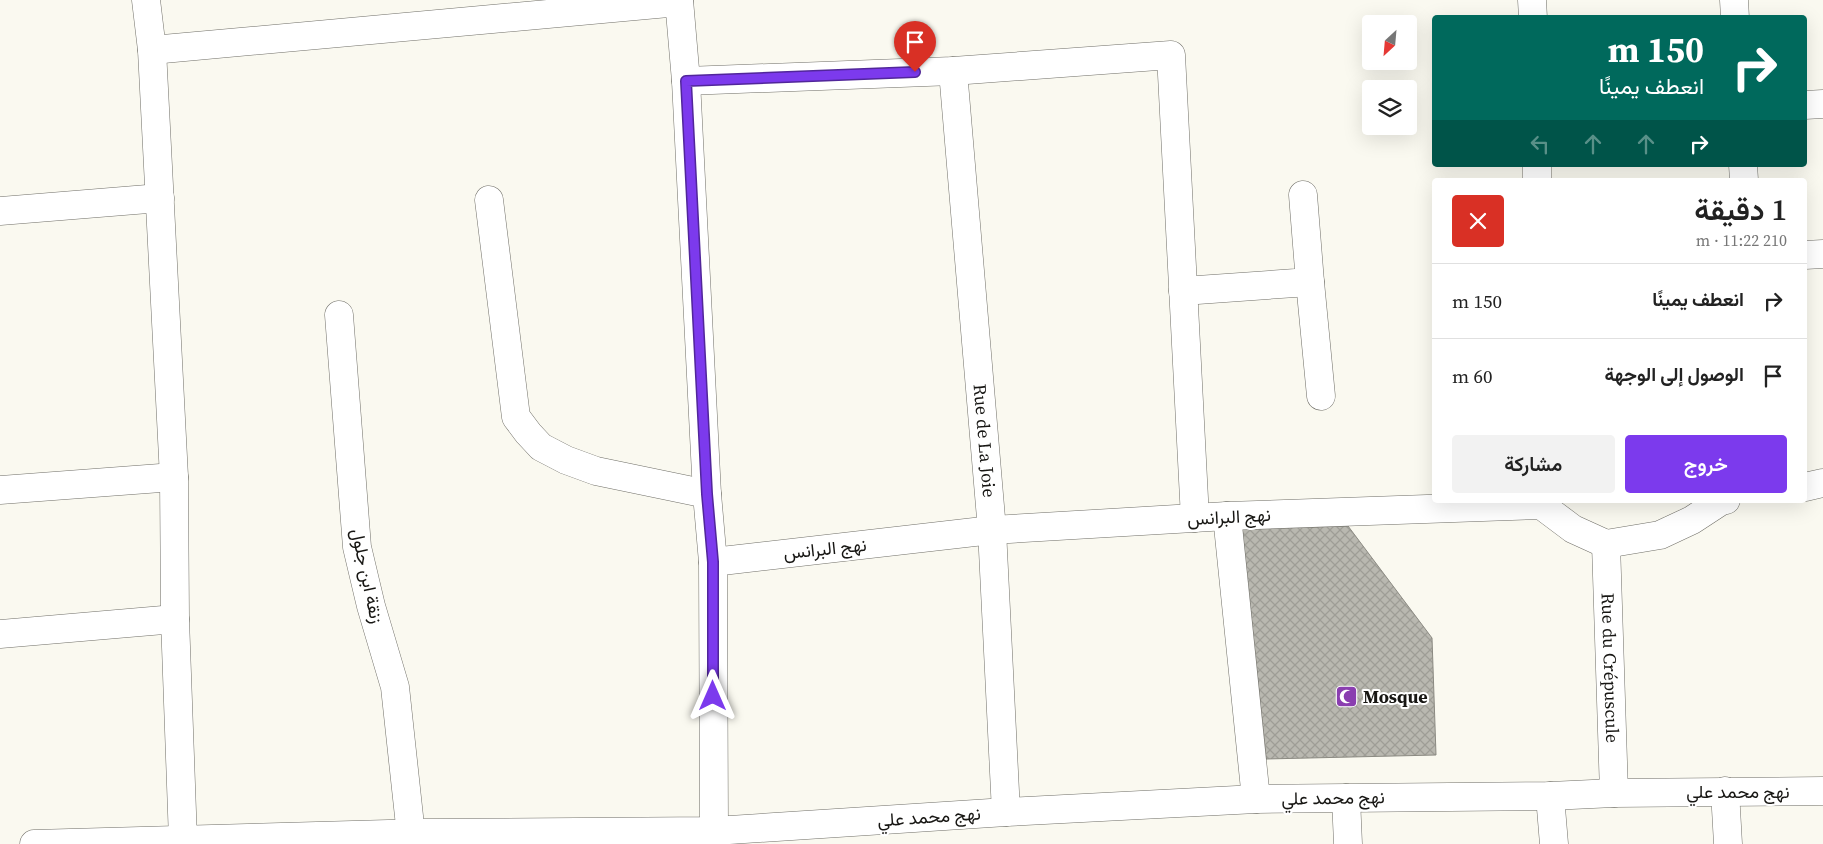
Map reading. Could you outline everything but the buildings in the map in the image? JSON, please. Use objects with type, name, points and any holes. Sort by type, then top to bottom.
[{"type":"street","points":[[146,0],[152,50],[174,476],[176,619],[183,840]]},
{"type":"street","points":[[1532,0],[1533,15]]},
{"type":"street","points":[[1734,0],[1735,15]]},
{"type":"street","points":[[152,50],[679,1],[686,81],[707,494],[713,562],[715,837]]},
{"type":"street","points":[[686,81],[953,71],[1171,55],[1195,518]]},
{"type":"street","name":"Rue de La Joie","points":[[953,71],[992,530],[1006,812]]},
{"type":"street","points":[[1807,105],[1823,104]]},
{"type":"street","points":[[1303,195],[1321,396]]},
{"type":"street","points":[[0,211],[160,198]]},
{"type":"street","points":[[489,200],[516,417],[541,447],[558,456],[596,471],[707,494]]},
{"type":"street","points":[[1807,255],[1823,254]]},
{"type":"street","points":[[1183,291],[1310,282]]},
{"type":"street","name":"زنقة ابن جلول","points":[[339,315],[357,546],[371,606],[396,687],[412,839]]},
{"type":"street","points":[[0,490],[174,476]]},
{"type":"street","points":[[1807,486],[1823,484]]},
{"type":"street","name":"نهج البرانس","points":[[713,562],[992,530],[1227,516],[1519,503]]},
{"type":"street","name":"نهج البرانس","points":[[1542,503],[1573,528],[1606,544]]},
{"type":"street","points":[[1606,544],[1660,534],[1692,520],[1718,503]]},
{"type":"street","points":[[1227,516],[1256,799]]},
{"type":"street","name":"Rue du Crépuscule","points":[[1606,544],[1614,793]]},
{"type":"street","points":[[0,634],[176,619]]},
{"type":"street","points":[[1725,791],[1728,844]]},
{"type":"street","name":"نهج محمد علي","points":[[34,844],[183,840],[715,837],[1006,812],[1256,799],[1823,791]]},
{"type":"street","points":[[1550,796],[1554,844]]},
{"type":"street","points":[[1346,798],[1348,844]]},
{"type":"place","name":"Mosque","points":[[1347,697]]},
{"type":"route","points":[[713,696],[713,562],[707,494],[686,81],[915,72]]}]
